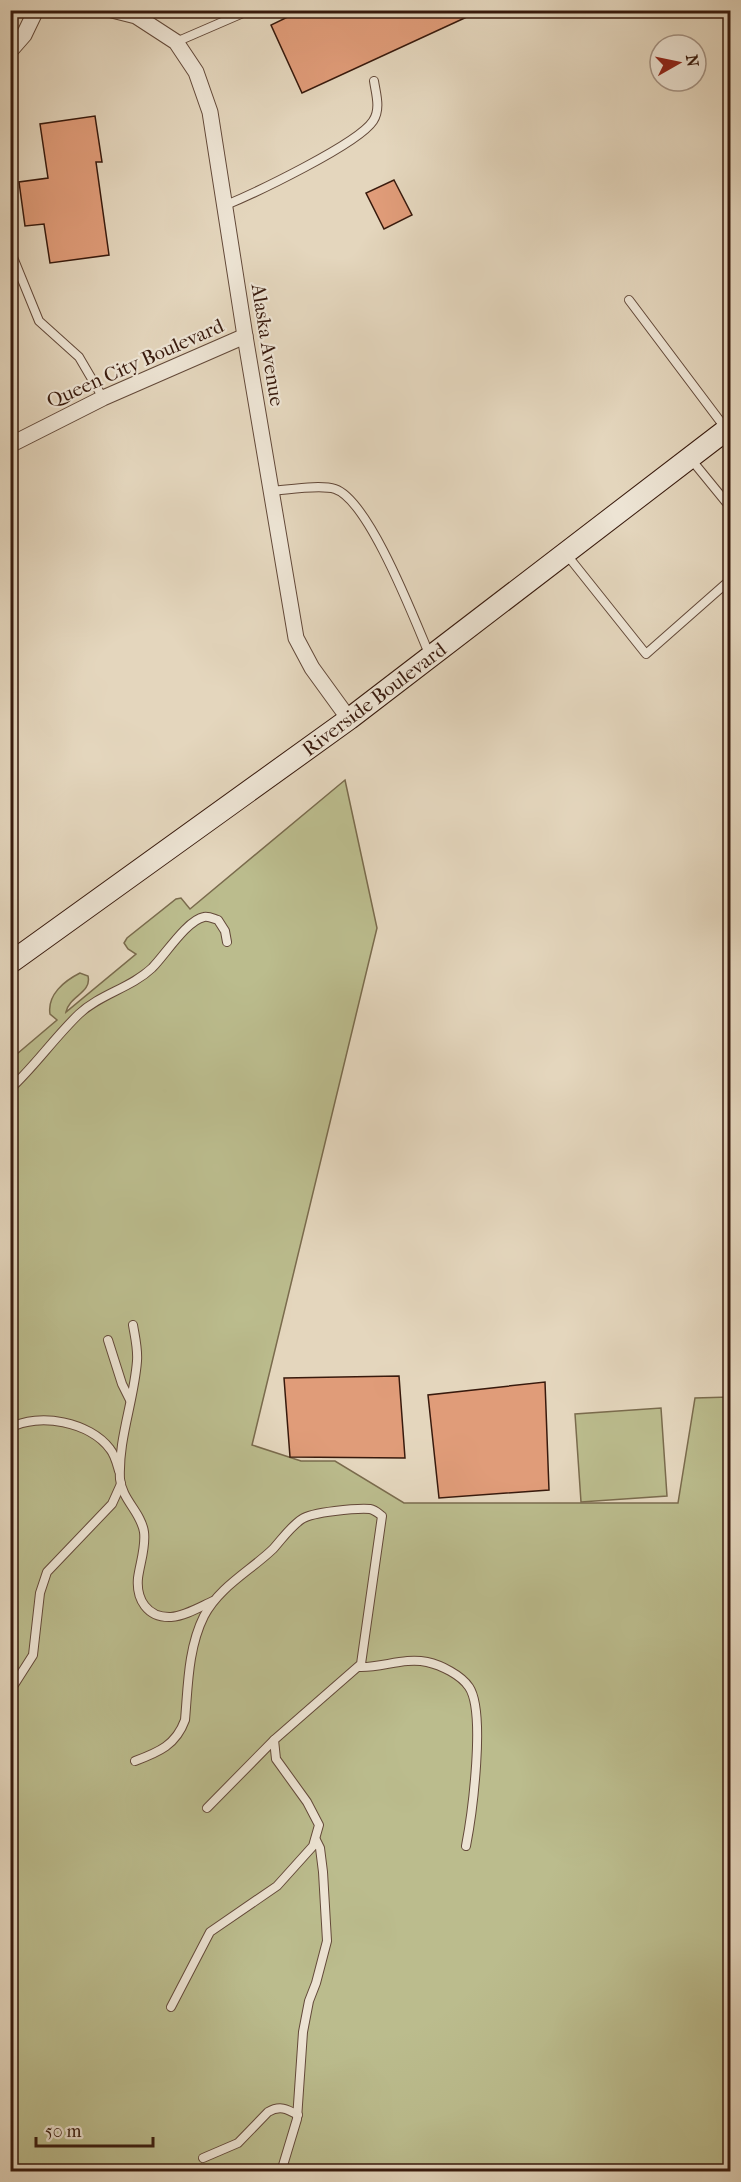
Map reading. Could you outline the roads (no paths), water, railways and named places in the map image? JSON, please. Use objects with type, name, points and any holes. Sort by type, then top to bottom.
[{"type":"main road","name":"Riverside Boulevard","points":[[10,963],[349,719],[689,457],[729,429]]},
{"type":"street","points":[[10,51],[24,35],[36,10]]},
{"type":"street","name":"Alaska Avenue","points":[[112,10],[136,16],[176,42],[196,72],[210,112],[270,491],[296,638],[312,668],[349,719]]},
{"type":"street","name":"Queen City Boulevard","points":[[10,445],[104,398],[245,336]]},
{"type":"lane","points":[[176,42],[203,33],[250,10]]},
{"type":"lane","points":[[226,205],[352,141],[373,122],[378,109],[374,81]]},
{"type":"lane","points":[[10,100],[13,110],[10,144]]},
{"type":"lane","points":[[10,250],[39,321],[79,357],[104,398]]},
{"type":"lane","points":[[728,254],[730,265]]},
{"type":"lane","points":[[629,300],[729,429]]},
{"type":"lane","points":[[689,457],[730,507]]},
{"type":"lane","points":[[270,491],[336,489],[359,508],[382,546],[430,657]]},
{"type":"lane","points":[[565,552],[646,654],[730,580]]},
{"type":"lane","points":[[10,1089],[81,1012],[140,978],[152,968],[189,926],[204,917],[218,920],[225,931],[227,942]]},
{"type":"lane","points":[[133,1325],[137,1363],[124,1426],[121,1481],[122,1492],[137,1512],[144,1533],[138,1594],[141,1603],[155,1614],[171,1617],[215,1600]]},
{"type":"lane","points":[[108,1340],[122,1384],[130,1400]]},
{"type":"lane","points":[[10,1428],[39,1419],[56,1420],[87,1432],[100,1439],[112,1450],[121,1481],[112,1504],[47,1572],[40,1593],[33,1655],[10,1692]]},
{"type":"lane","points":[[135,1761],[172,1743],[183,1727],[186,1720],[187,1690],[194,1648],[204,1617],[215,1600],[272,1550],[302,1519],[323,1513],[373,1509],[382,1516],[361,1664],[274,1740],[207,1808]]},
{"type":"lane","points":[[359,1667],[371,1668],[407,1661],[423,1661],[434,1664],[463,1680],[471,1689],[476,1733],[476,1770],[474,1801],[466,1846]]},
{"type":"lane","points":[[171,2007],[210,1932],[278,1886],[306,1856],[316,1840],[319,1825],[307,1802],[276,1759],[274,1740]]},
{"type":"lane","points":[[281,2172],[298,2115],[303,2032],[309,2001],[327,1941],[323,1872],[320,1848],[316,1840]]},
{"type":"lane","points":[[203,2158],[238,2143],[274,2108],[287,2108],[298,2115]]}]
